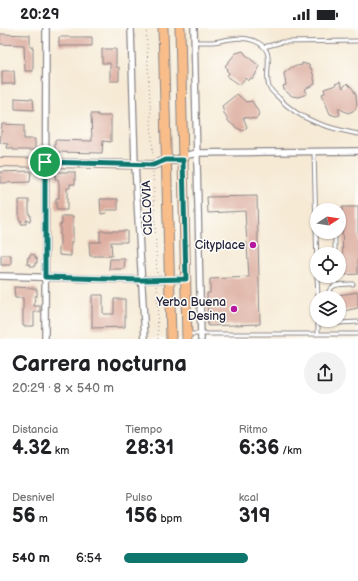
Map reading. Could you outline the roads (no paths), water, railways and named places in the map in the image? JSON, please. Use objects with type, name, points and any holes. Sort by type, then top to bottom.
[{"type":"main road","points":[[162,28],[171,339]]},
{"type":"main road","points":[[180,28],[187,337]]},
{"type":"street","points":[[45,339],[46,28]]},
{"type":"street","points":[[131,28],[135,165],[145,339]]},
{"type":"street","points":[[194,28],[201,337]]},
{"type":"street","points":[[0,162],[153,165],[166,160],[183,160],[188,155],[197,153],[358,151]]},
{"type":"street","points":[[0,276],[141,280],[186,279]]},
{"type":"lane","points":[[194,42],[212,42],[237,38],[255,41],[264,47],[268,53],[269,87],[285,106],[305,119],[358,134]]},
{"type":"lane","points":[[264,47],[282,42],[358,41]]},
{"type":"lane","points":[[314,152],[316,247]]},
{"type":"lane","points":[[329,291],[335,285],[353,284]]},
{"type":"lane","points":[[346,323],[358,322]]},
{"type":"lane","points":[[318,327],[318,334]]},
{"type":"lane","points":[[187,337],[358,334]]},
{"type":"place","name":"Cityplace","points":[[253,245]]},
{"type":"place","name":"Yerba Buena Desing","points":[[234,309]]}]
